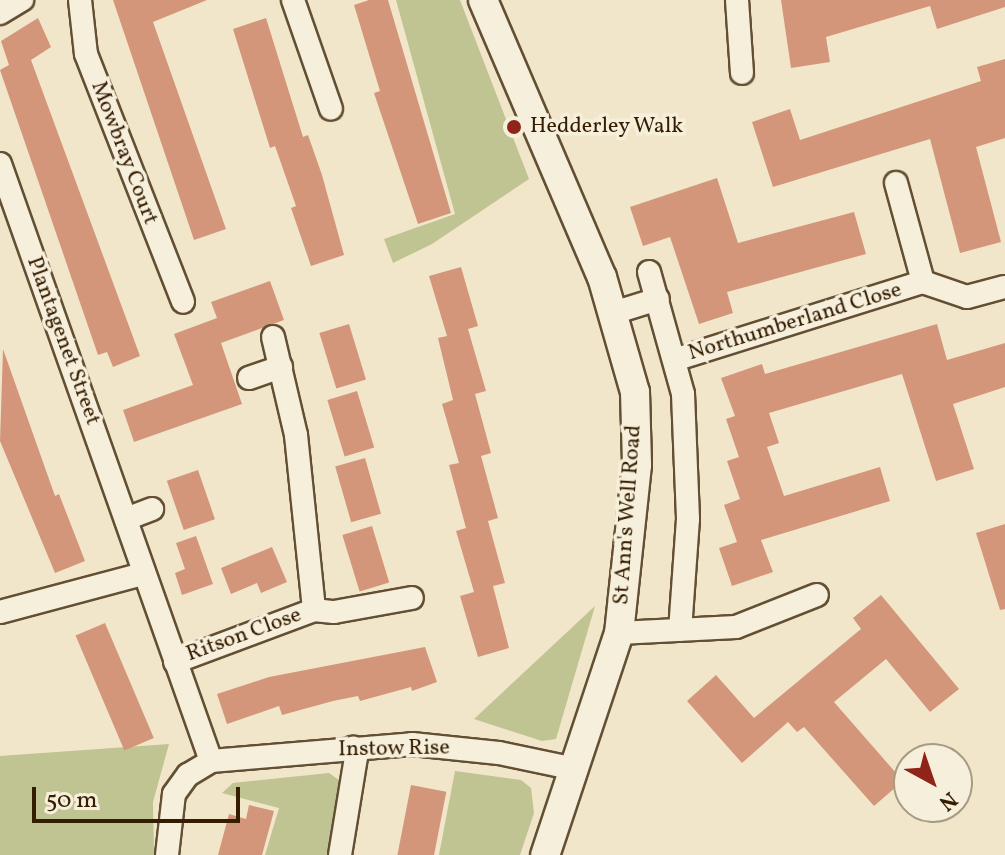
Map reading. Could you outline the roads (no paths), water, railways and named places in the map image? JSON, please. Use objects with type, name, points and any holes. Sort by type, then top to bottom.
[{"type":"street","points":[[0,13],[22,0]]},
{"type":"street","name":"Mowbray Court","points":[[80,0],[86,54],[183,302]]},
{"type":"street","points":[[293,0],[331,109]]},
{"type":"street","name":"St Ann's Well Road","points":[[483,0],[613,313],[629,359],[636,424],[619,633],[545,855]]},
{"type":"street","points":[[737,0],[742,73]]},
{"type":"street","name":"Plantagenet Street","points":[[0,164],[211,761]]},
{"type":"street","points":[[896,183],[923,282]]},
{"type":"street","name":"Northumberland Close","points":[[649,272],[677,359],[688,505],[680,630]]},
{"type":"street","name":"Northumberland Close","points":[[677,359],[923,282],[967,297],[1005,287]]},
{"type":"street","points":[[613,313],[658,299]]},
{"type":"street","name":"Ritson Close","points":[[273,337],[296,435],[287,466],[314,610]]},
{"type":"street","points":[[249,378],[281,367]]},
{"type":"street","points":[[126,519],[152,509]]},
{"type":"street","points":[[0,612],[143,574]]},
{"type":"street","points":[[619,633],[736,627],[817,595]]},
{"type":"street","name":"Ritson Close","points":[[175,662],[314,610],[334,612],[412,598]]},
{"type":"street","points":[[340,855],[356,757],[353,747]]},
{"type":"street","name":"Instow Rise","points":[[211,761],[353,747],[457,747],[575,769]]},
{"type":"street","points":[[167,855],[174,794],[188,775],[211,761]]},
{"type":"place","name":"Hedderley Walk","points":[[514,127]]}]
